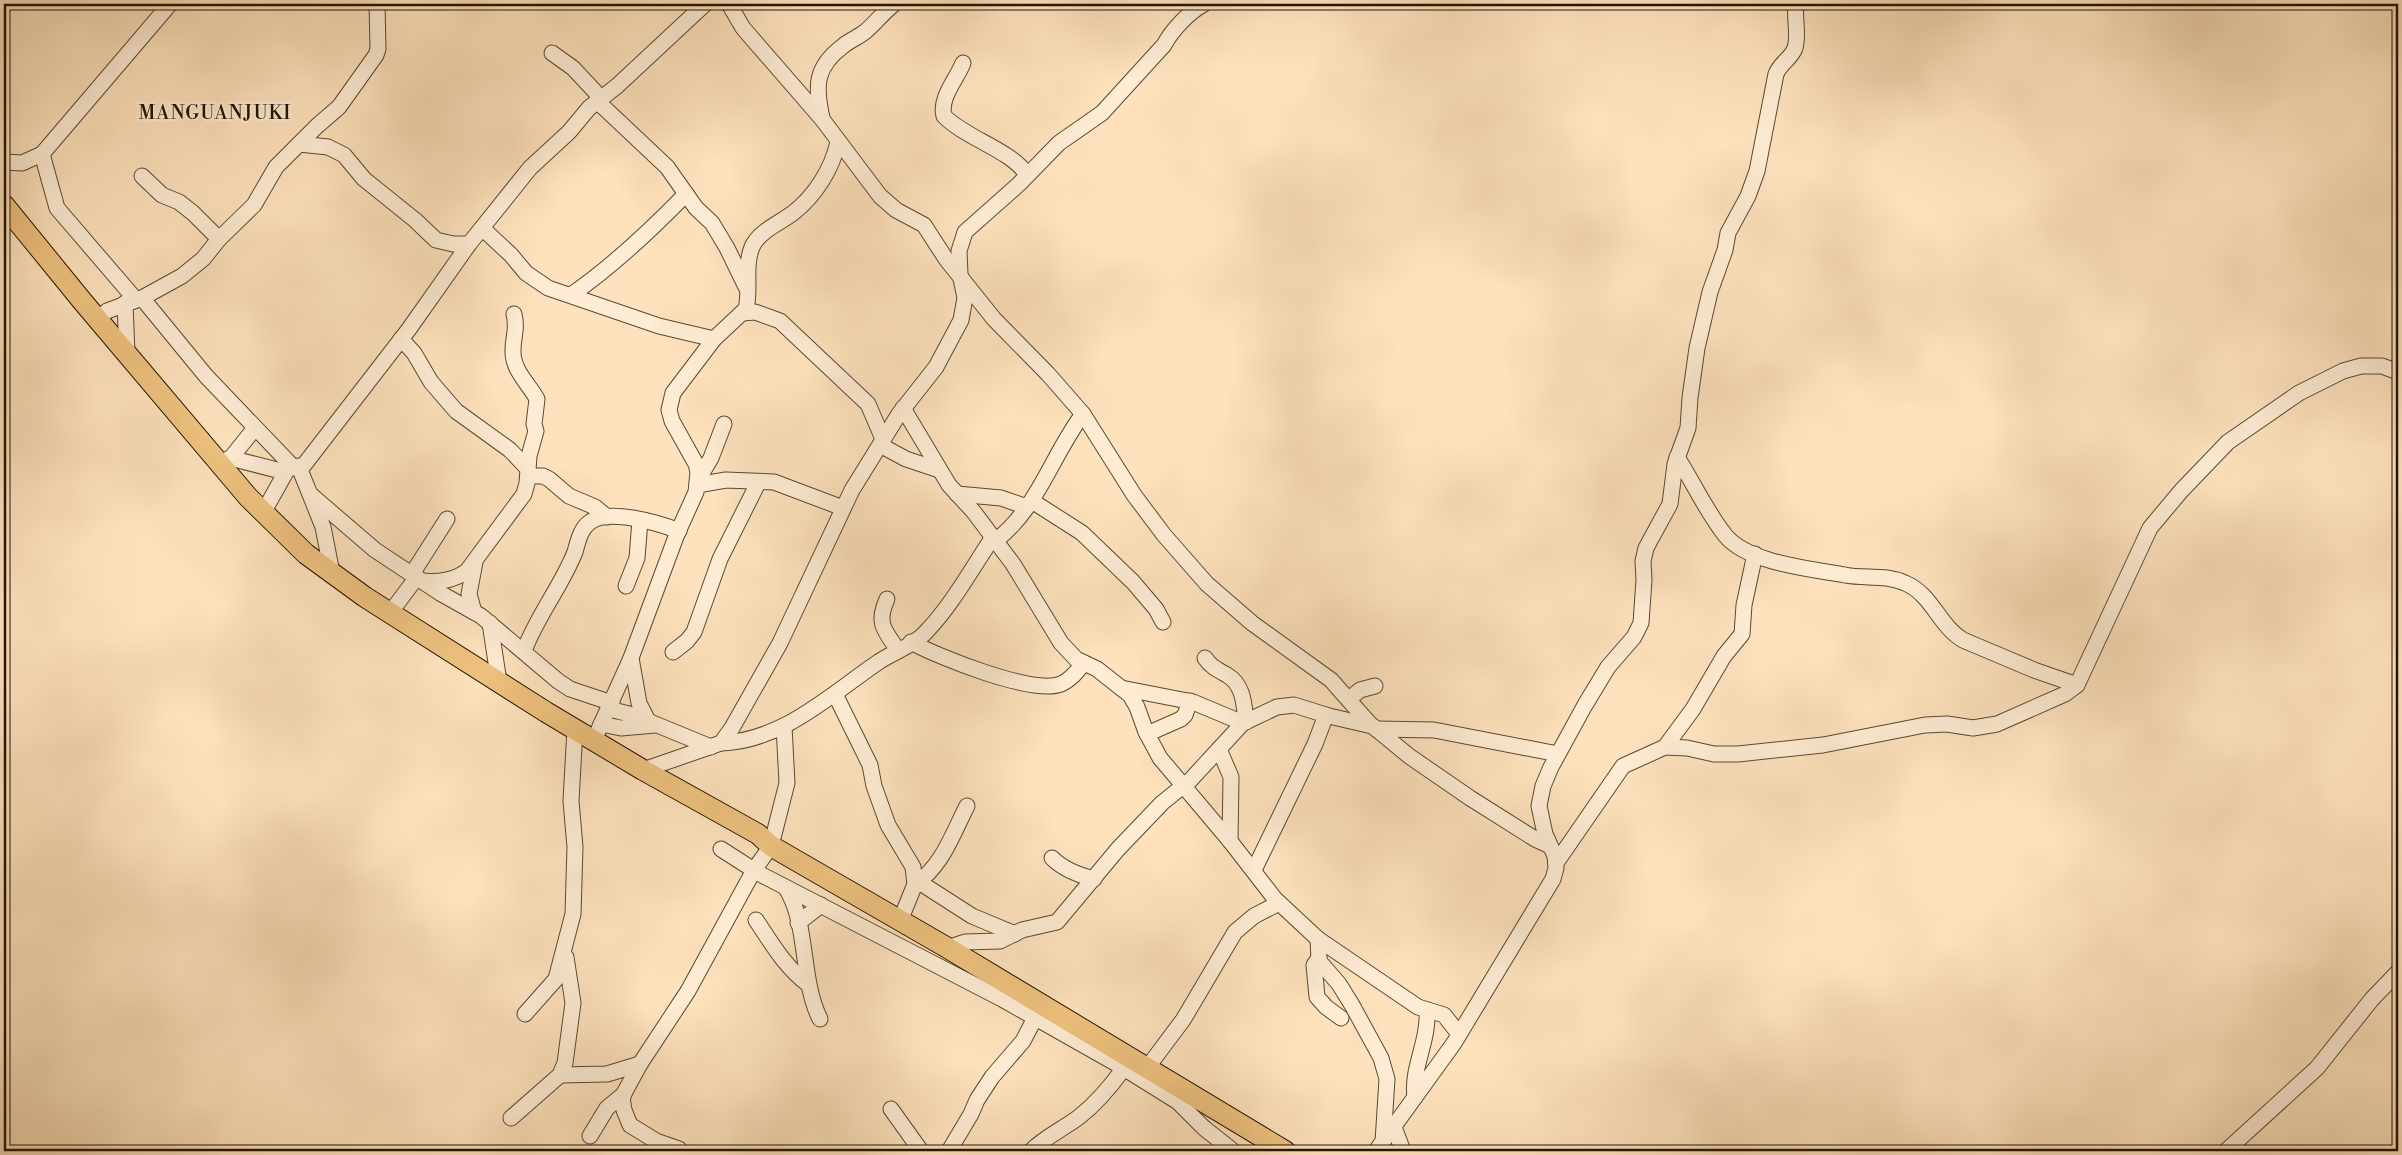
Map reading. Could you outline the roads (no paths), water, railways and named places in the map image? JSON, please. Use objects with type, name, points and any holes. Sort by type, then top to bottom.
[{"type":"main road","points":[[4,205],[127,354],[225,461],[263,513],[306,554],[390,613],[575,729],[597,732],[643,770],[758,834],[771,846],[947,948],[1285,1151]]},
{"type":"street","points":[[4,162],[22,163],[42,154],[170,4]]},
{"type":"street","points":[[98,319],[107,311],[135,300],[182,276],[203,258],[219,239],[254,205],[272,172],[339,107],[376,55],[378,48],[377,4]]},
{"type":"street","points":[[225,461],[277,470],[293,468],[309,459],[401,339],[469,244],[530,168],[599,99],[705,4]]},
{"type":"street","points":[[729,4],[744,28],[866,174],[880,196],[896,210],[924,225],[946,259],[960,274],[994,319],[1048,374],[1083,414],[1134,495],[1164,536],[1207,584],[1237,611],[1331,680],[1374,727],[1439,778],[1535,839],[1550,846]]},
{"type":"street","points":[[822,120],[817,88],[818,79],[825,64],[832,55],[866,31],[877,18],[894,4]]},
{"type":"street","points":[[919,434],[918,398],[961,320],[966,298],[960,274],[960,244],[965,232],[1067,136],[1102,113],[1164,45],[1168,37],[1197,8],[1204,4]]},
{"type":"street","points":[[1556,863],[1544,834],[1539,806],[1543,786],[1558,754],[1608,667],[1634,637],[1641,623],[1644,580],[1643,561],[1646,548],[1670,504],[1677,457],[1688,428],[1690,398],[1698,348],[1710,292],[1725,250],[1728,233],[1745,203],[1757,170],[1776,74],[1782,62],[1790,57],[1795,47],[1794,16],[1796,4]]},
{"type":"street","points":[[552,53],[572,68],[599,99],[667,167],[696,208],[712,223],[727,248],[746,288]]},
{"type":"street","points":[[963,63],[948,91],[943,106],[944,116],[975,139],[1018,164],[1027,175]]},
{"type":"street","points":[[697,483],[696,464],[672,421],[669,410],[673,393],[714,338],[742,313],[748,303],[746,288],[750,257],[756,240],[795,211],[812,193],[832,163],[838,142]]},
{"type":"street","points":[[299,144],[328,147],[344,155],[364,178],[436,240],[453,244],[469,244]]},
{"type":"street","points":[[42,154],[57,208],[135,300],[293,468],[311,496],[323,527],[332,573]]},
{"type":"street","points":[[142,176],[162,195],[179,202],[193,213],[219,239]]},
{"type":"street","points":[[571,295],[603,273],[653,228],[686,194]]},
{"type":"street","points":[[482,228],[511,255],[526,273],[548,288],[659,326],[714,338]]},
{"type":"street","points":[[127,354],[135,300]]},
{"type":"street","points":[[742,313],[755,312],[780,321],[836,373],[871,409],[881,442],[912,461],[939,470]]},
{"type":"street","points":[[417,577],[434,582],[460,576],[476,561],[524,494],[536,431],[534,424],[537,400],[523,380],[514,357],[513,349],[517,328],[514,314]]},
{"type":"street","points":[[401,339],[414,353],[431,382],[456,411],[510,450],[528,473],[549,479],[569,496],[596,508],[607,517]]},
{"type":"street","points":[[1380,1146],[1460,1034],[1553,879],[1556,863],[1596,808],[1616,774],[1624,766],[1665,747],[1687,748],[1714,754],[1738,754],[1823,745],[1925,725],[1947,724],[1973,728],[2004,720],[2064,694],[2077,685],[2150,528],[2180,491],[2228,442],[2299,393],[2343,371],[2361,366],[2382,366],[2398,372]]},
{"type":"street","points":[[716,745],[732,728],[780,643],[843,508],[881,442],[901,411],[928,380]]},
{"type":"street","points":[[871,409],[901,411],[919,434],[939,470],[1013,564],[1061,643],[1076,659],[1096,669],[1130,695],[1160,758],[1254,870],[1279,903],[1318,939],[1418,1008],[1444,1015],[1460,1034]]},
{"type":"street","points":[[643,770],[716,745],[736,743],[784,726],[923,635],[953,598],[994,539],[1017,521],[1029,504],[1054,458],[1083,414]]},
{"type":"street","points":[[597,732],[631,658],[697,483],[712,458],[724,424]]},
{"type":"street","points":[[225,461],[255,428]]},
{"type":"street","points":[[1677,457],[1726,536],[1745,550],[1790,565],[1848,576],[1883,576],[1905,583],[1923,594],[1955,636],[2025,666],[2077,685]]},
{"type":"street","points":[[263,513],[293,468]]},
{"type":"street","points":[[697,483],[740,479],[774,482],[843,508]]},
{"type":"street","points":[[673,652],[687,641],[694,632],[720,559],[758,482]]},
{"type":"street","points":[[957,494],[1001,498],[1029,504],[1082,533],[1148,599],[1163,622]]},
{"type":"street","points":[[311,496],[374,550],[490,623],[570,689],[652,723],[716,745]]},
{"type":"street","points":[[524,651],[530,633],[574,554],[583,529],[590,521],[607,517],[640,520],[679,531]]},
{"type":"street","points":[[390,613],[417,577],[447,519]]},
{"type":"street","points":[[626,586],[637,558],[640,520]]},
{"type":"street","points":[[1665,747],[1693,710],[1724,656],[1742,634],[1744,605],[1755,554]]},
{"type":"street","points":[[474,612],[469,594],[476,561]]},
{"type":"street","points":[[887,599],[882,612],[882,628],[904,646],[1003,678],[1032,685],[1061,684],[1070,678],[1084,662]]},
{"type":"street","points":[[490,623],[499,682]]},
{"type":"street","points":[[631,658],[639,703],[652,723]]},
{"type":"street","points":[[1205,658],[1214,669],[1236,682],[1242,697],[1244,723]]},
{"type":"street","points":[[1349,699],[1360,690],[1375,686]]},
{"type":"street","points":[[1121,688],[1190,701],[1244,723]]},
{"type":"street","points":[[834,694],[870,765],[874,786],[888,825],[913,867],[917,883],[972,916],[1015,934]]},
{"type":"street","points":[[1147,734],[1181,719],[1185,715],[1190,701]]},
{"type":"street","points":[[947,948],[965,942],[1000,942],[1015,934],[1057,922],[1118,849],[1162,803],[1184,786],[1244,723],[1287,704],[1326,716],[1374,727],[1434,730],[1558,754]]},
{"type":"street","points":[[1254,870],[1315,744],[1326,716]]},
{"type":"street","points":[[597,732],[630,729],[652,723]]},
{"type":"street","points":[[679,1149],[656,1141],[630,1125],[622,1102],[624,1094],[640,1064],[688,991],[754,870],[771,846],[787,783],[784,726]]},
{"type":"street","points":[[525,1014],[556,979],[565,953],[573,914],[575,847],[572,802],[575,729]]},
{"type":"street","points":[[1219,749],[1231,778],[1230,841]]},
{"type":"street","points":[[900,921],[917,883],[924,878],[946,848],[967,806]]},
{"type":"street","points":[[721,850],[786,888],[1034,1018],[1124,1068],[1178,1102],[1204,1128],[1233,1151]]},
{"type":"street","points":[[1052,858],[1058,864],[1073,872],[1094,879]]},
{"type":"street","points":[[786,888],[798,923],[809,985],[814,1006],[820,1020]]},
{"type":"street","points":[[1147,1068],[1183,1020],[1235,932],[1254,916],[1279,903]]},
{"type":"street","points":[[798,923],[820,905]]},
{"type":"street","points":[[756,920],[781,959],[794,974],[809,985]]},
{"type":"street","points":[[1318,939],[1318,958],[1314,965],[1317,997],[1326,1007],[1341,1018]]},
{"type":"street","points":[[511,1118],[560,1075],[565,1063],[573,1003],[565,953]]},
{"type":"street","points":[[1318,958],[1352,1004],[1381,1058],[1387,1089],[1380,1146]]},
{"type":"street","points":[[2226,1151],[2317,1068],[2372,999],[2398,972]]},
{"type":"street","points":[[1414,1097],[1416,1074],[1427,1031],[1427,1010]]},
{"type":"street","points":[[949,1151],[971,1114],[976,1100],[992,1077],[1023,1041],[1034,1018]]},
{"type":"street","points":[[560,1075],[607,1074],[640,1064]]},
{"type":"street","points":[[1030,1151],[1042,1140],[1079,1117],[1110,1088],[1124,1068]]},
{"type":"street","points":[[590,1136],[607,1108],[624,1094]]},
{"type":"street","points":[[891,1109],[921,1151]]},
{"type":"street","points":[[1394,1127],[1402,1151]]},
{"type":"district","name":"MANGUANJUKI","points":[[215,112]]}]
